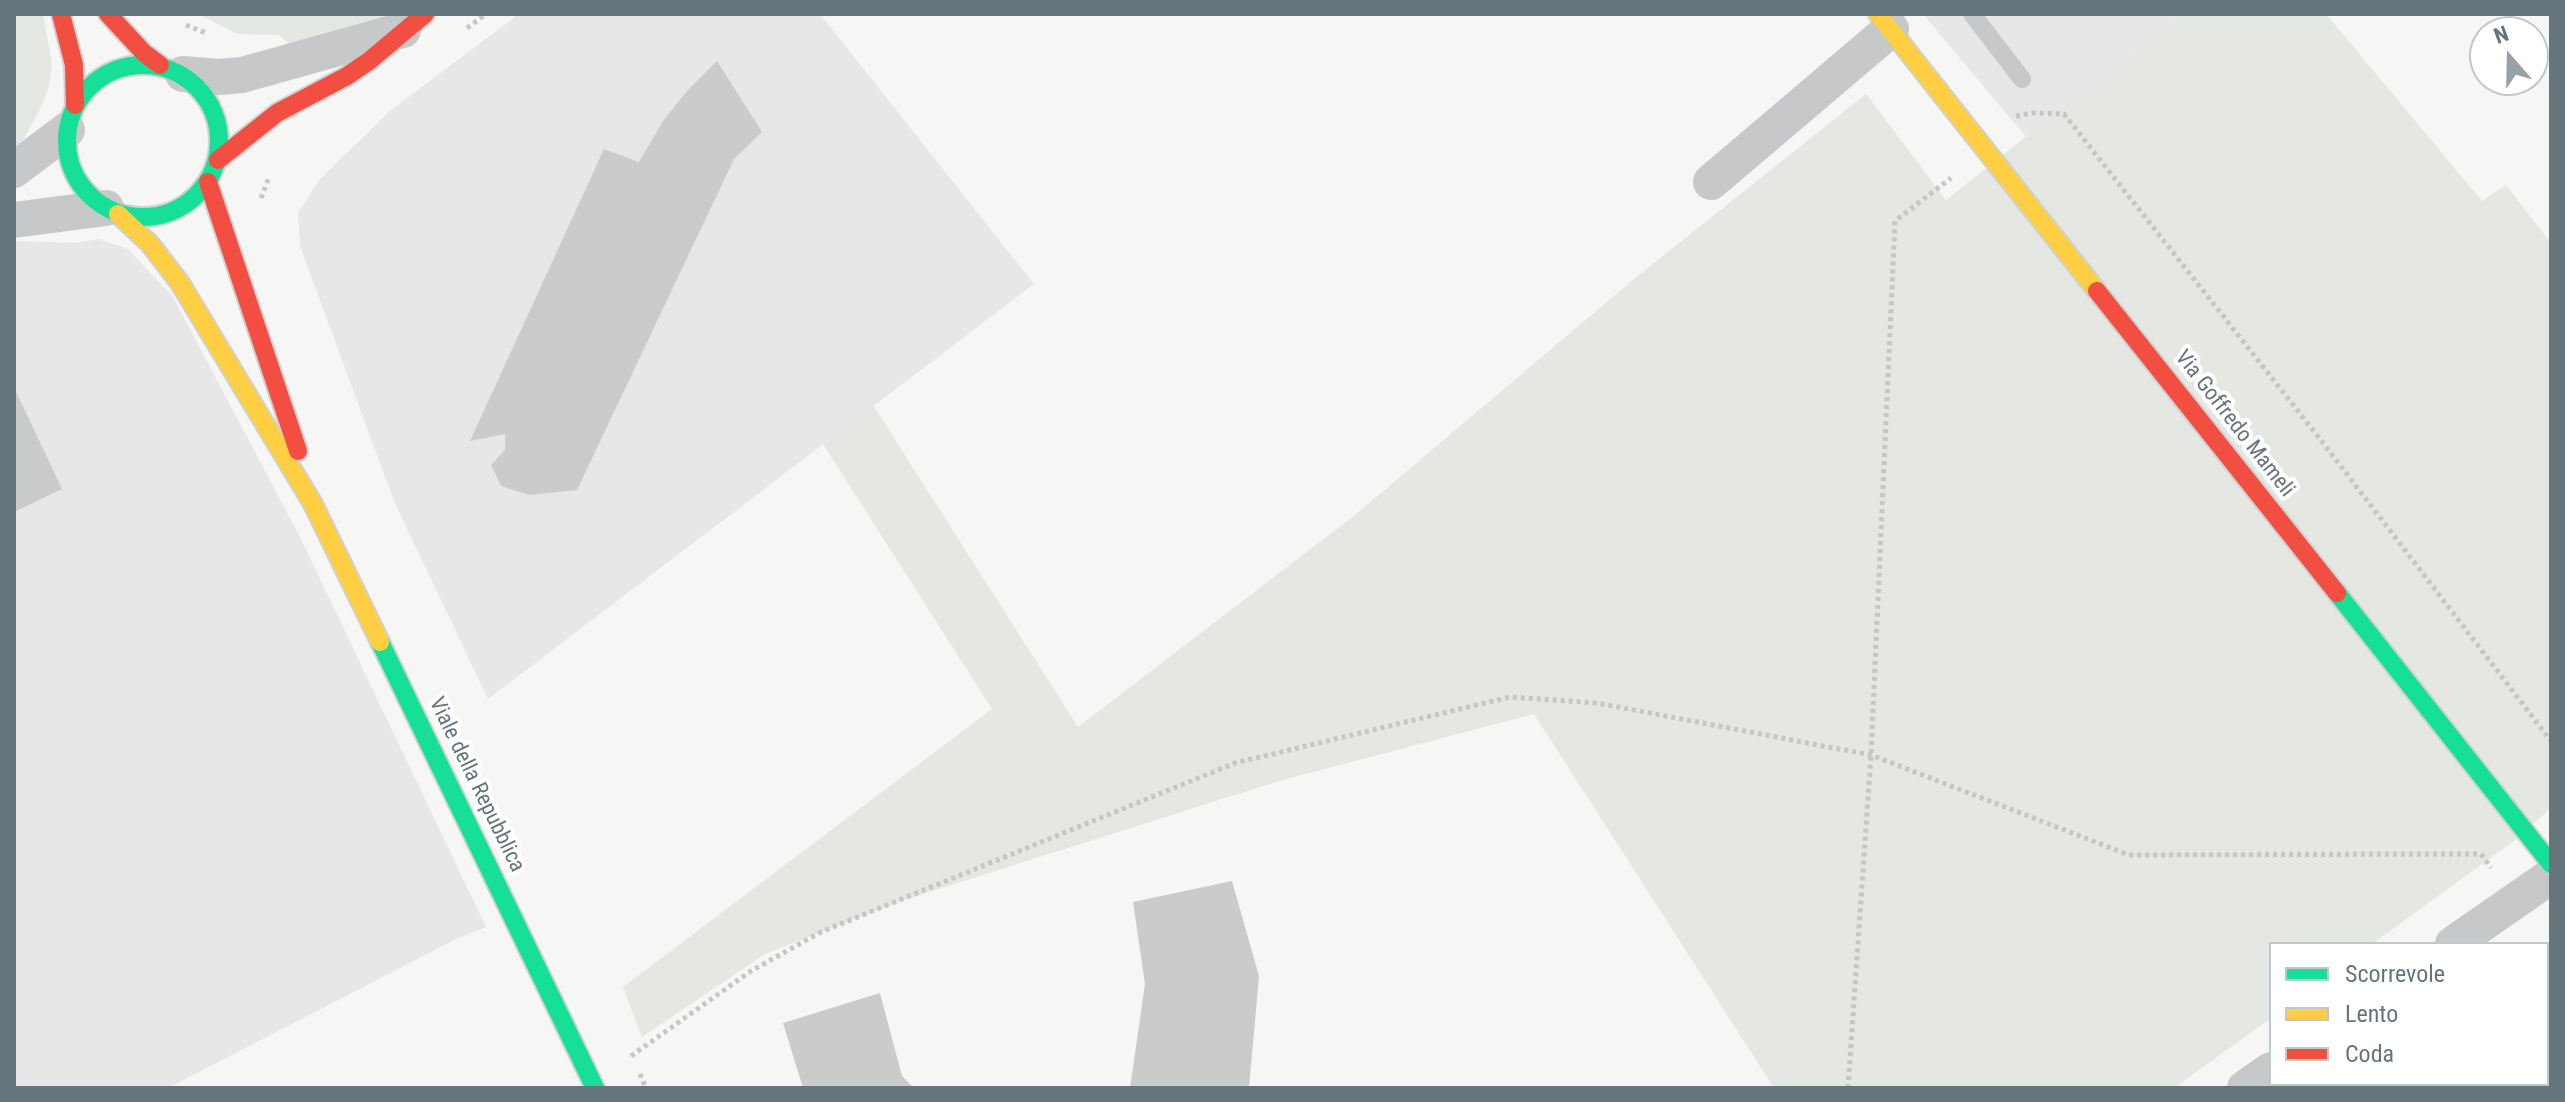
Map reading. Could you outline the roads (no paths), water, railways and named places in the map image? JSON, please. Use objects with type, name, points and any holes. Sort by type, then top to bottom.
[{"type":"street","points":[[61,14],[74,65],[67,153],[74,175],[87,193],[112,211]]},
{"type":"street","points":[[14,220],[112,211],[143,218],[168,213],[191,201],[208,182],[218,160],[221,136],[215,111],[202,90],[144,53],[108,14]]},
{"type":"street","points":[[14,170],[71,117],[90,85],[111,71],[135,64],[219,77],[242,75],[414,22]]},
{"type":"street","points":[[218,160],[277,113],[369,61],[414,22]]},
{"type":"street","points":[[1711,182],[1884,22]]},
{"type":"street","name":"Via Goffredo Mameli","points":[[1884,22],[2551,864]]},
{"type":"street","name":"Viale della Repubblica","points":[[208,182],[226,242],[284,402],[313,504]]},
{"type":"street","name":"Viale della Repubblica","points":[[112,211],[150,244],[180,283],[313,504],[595,1088]]},
{"type":"street","points":[[2456,942],[2551,876]]},
{"type":"street","points":[[2245,1088],[2269,1071]]},
{"type":"lane","points":[[1972,14],[2022,79]]}]
